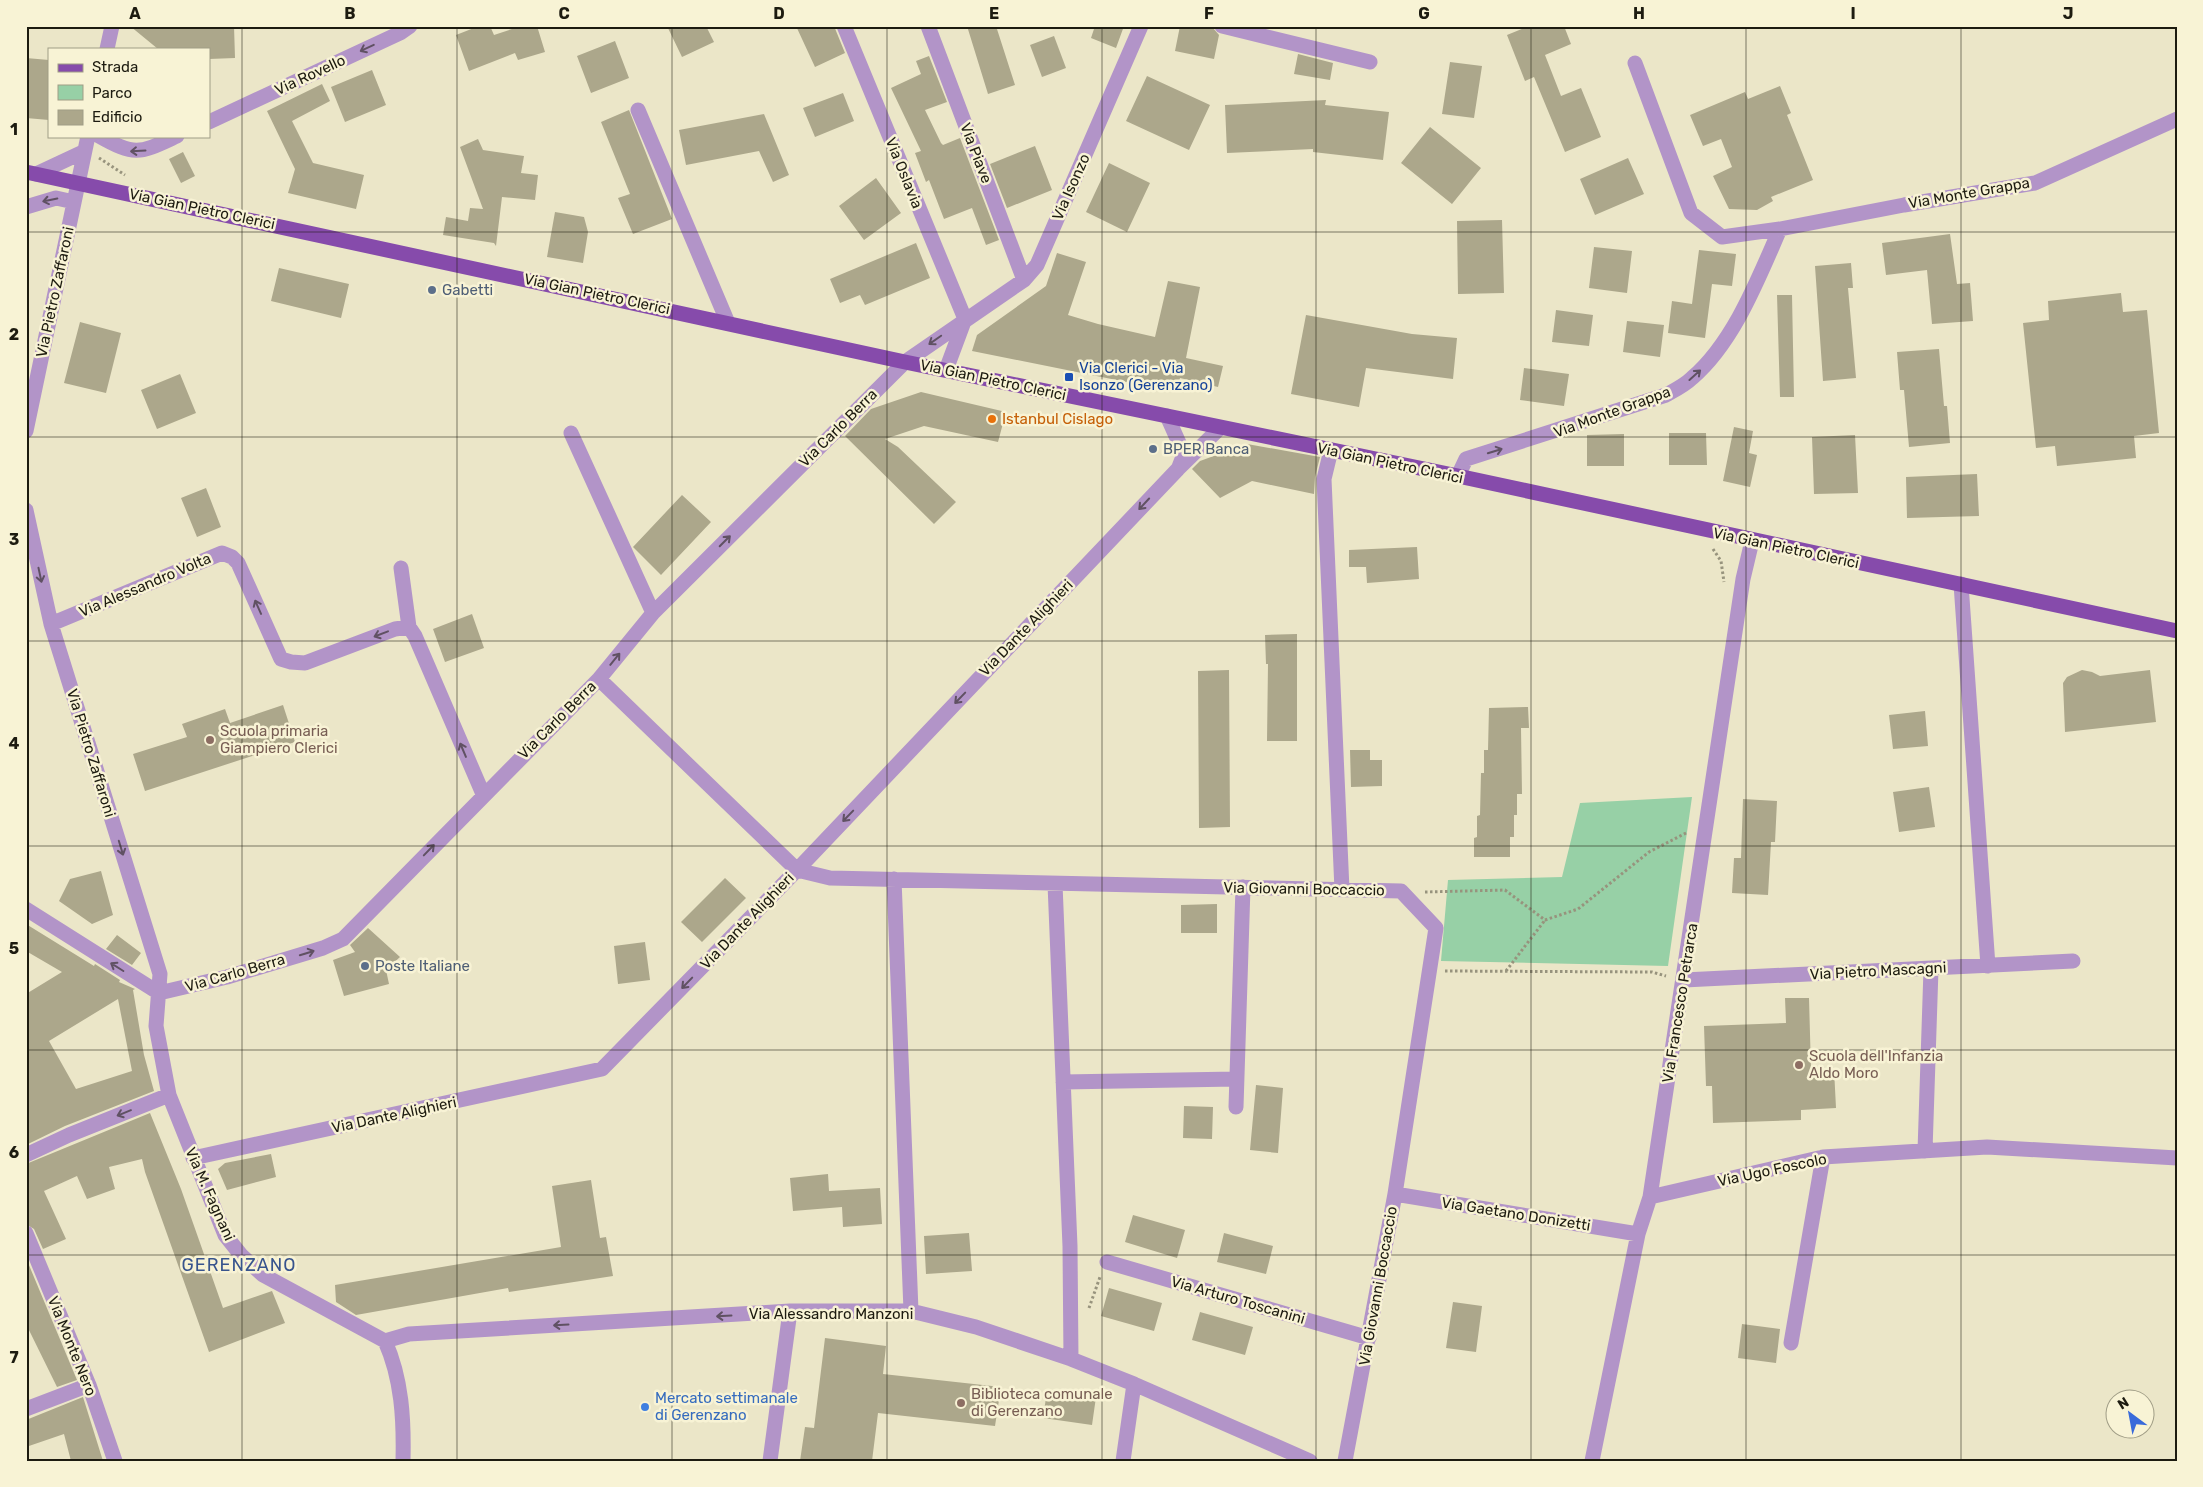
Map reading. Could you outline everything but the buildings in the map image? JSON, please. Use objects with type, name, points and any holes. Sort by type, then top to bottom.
[{"type":"main road","name":"Via Gian Pietro Clerici","points":[[31,173],[728,322],[905,362],[1458,476],[1752,541],[2177,631]]},
{"type":"street","points":[[107,48],[112,26]]},
{"type":"street","name":"Via Rovello","points":[[210,122],[400,33],[410,26]]},
{"type":"street","name":"Via Oslavia","points":[[844,26],[965,319]]},
{"type":"street","name":"Via Piave","points":[[928,26],[1024,280]]},
{"type":"street","name":"Via Isonzo","points":[[905,362],[1024,280],[1037,265],[1141,26]]},
{"type":"street","points":[[1222,26],[1370,62]]},
{"type":"street","name":"Via Monte Grappa","points":[[1635,63],[1692,213],[1722,237],[1780,229],[1904,205],[2035,183],[2177,119]]},
{"type":"street","points":[[638,110],[728,322]]},
{"type":"street","name":"Via Pietro Zaffaroni","points":[[26,431],[87,138]]},
{"type":"street","points":[[103,138],[128,151],[136,152],[148,150],[173,138]]},
{"type":"street","points":[[31,173],[83,152]]},
{"type":"street","points":[[26,207],[56,198],[74,202]]},
{"type":"street","name":"Via Monte Grappa","points":[[1458,476],[1466,460],[1666,395],[1691,379],[1713,357],[1748,301],[1780,229]]},
{"type":"street","points":[[946,370],[965,319]]},
{"type":"street","name":"Via Carlo Berra","points":[[159,993],[236,974],[323,948],[343,939],[483,794],[599,679],[653,612],[905,362]]},
{"type":"street","points":[[1167,416],[1184,454],[1178,469]]},
{"type":"street","name":"Via Dante Alighieri","points":[[193,1158],[602,1069],[797,870],[1178,469],[1220,428]]},
{"type":"street","points":[[571,433],[653,612]]},
{"type":"street","points":[[1330,450],[1324,479],[1342,890]]},
{"type":"street","name":"Via Pietro Zaffaroni","points":[[26,510],[51,624],[160,974],[159,993]]},
{"type":"street","name":"Via Francesco Petrarca","points":[[1592,1461],[1638,1234],[1650,1197],[1743,579],[1752,541]]},
{"type":"street","name":"Via Alessandro Volta","points":[[51,624],[222,554],[232,557],[238,563],[281,659],[305,663],[394,629],[409,628]]},
{"type":"street","points":[[401,568],[409,628],[483,794]]},
{"type":"street","points":[[1961,584],[1988,966]]},
{"type":"street","points":[[599,679],[797,870]]},
{"type":"street","name":"Via Giovanni Boccaccio","points":[[797,870],[830,878],[1401,891],[1436,928],[1395,1194],[1345,1461]]},
{"type":"street","points":[[894,879],[911,1311]]},
{"type":"street","points":[[1055,884],[1070,1246],[1070,1359]]},
{"type":"street","points":[[1236,1107],[1243,887]]},
{"type":"street","points":[[26,909],[159,993]]},
{"type":"street","name":"Via Pietro Mascagni","points":[[1684,980],[2073,961]]},
{"type":"street","points":[[1925,1151],[1931,969]]},
{"type":"street","name":"Via M. Fagnani","points":[[159,993],[156,1026],[169,1095],[225,1235],[241,1255],[263,1275],[385,1341]]},
{"type":"street","points":[[1063,1082],[1236,1079]]},
{"type":"street","points":[[26,1155],[69,1135],[169,1095]]},
{"type":"street","name":"Via Ugo Foscolo","points":[[1650,1197],[1823,1158],[1987,1147],[2177,1158]]},
{"type":"street","points":[[1791,1343],[1823,1158]]},
{"type":"street","name":"Via Gaetano Donizetti","points":[[1395,1194],[1638,1234]]},
{"type":"street","name":"Via Monte Nero","points":[[26,1233],[89,1385],[115,1461]]},
{"type":"street","name":"Via Arturo Toscanini","points":[[1107,1262],[1369,1338]]},
{"type":"street","points":[[770,1461],[790,1311]]},
{"type":"street","name":"Via Alessandro Manzoni","points":[[385,1341],[409,1334],[790,1311],[911,1311],[976,1327],[1070,1359],[1134,1384],[1310,1461]]},
{"type":"street","points":[[385,1341],[398,1378],[404,1422],[403,1461]]},
{"type":"street","points":[[1123,1461],[1134,1384]]},
{"type":"street","points":[[26,1409],[89,1385]]},
{"type":"path","points":[[1704,546],[1712,548],[1722,561],[1724,588]]},
{"type":"path","points":[[1506,971],[1545,920],[1578,910],[1649,852],[1691,831],[1689,841]]},
{"type":"path","points":[[1401,891],[1456,892],[1505,890],[1545,920]]},
{"type":"path","points":[[1429,972],[1652,972],[1668,976],[1669,967]]},
{"type":"path","points":[[1088,1309],[1107,1262]]},
{"type":"green space","points":[[1692,797],[1668,966],[1441,961],[1448,880],[1562,877],[1580,803]]},
{"type":"place","name":"Gabetti","points":[[432,290]]},
{"type":"place","name":"Via Clerici - Via Isonzo (Gerenzano)","points":[[1069,377]]},
{"type":"place","name":"Istanbul Cislago","points":[[992,419]]},
{"type":"place","name":"BPER Banca","points":[[1153,449]]},
{"type":"place","name":"Scuola primaria Giampiero Clerici","points":[[210,740]]},
{"type":"place","name":"Poste Italiane","points":[[365,966]]},
{"type":"place","name":"Scuola dell'Infanzia Aldo Moro","points":[[1799,1065]]},
{"type":"place","name":"Biblioteca comunale di Gerenzano","points":[[961,1403]]},
{"type":"place","name":"Mercato settimanale di Gerenzano","points":[[645,1407]]},
{"type":"district","name":"GERENZANO","points":[[239,1265]]}]
